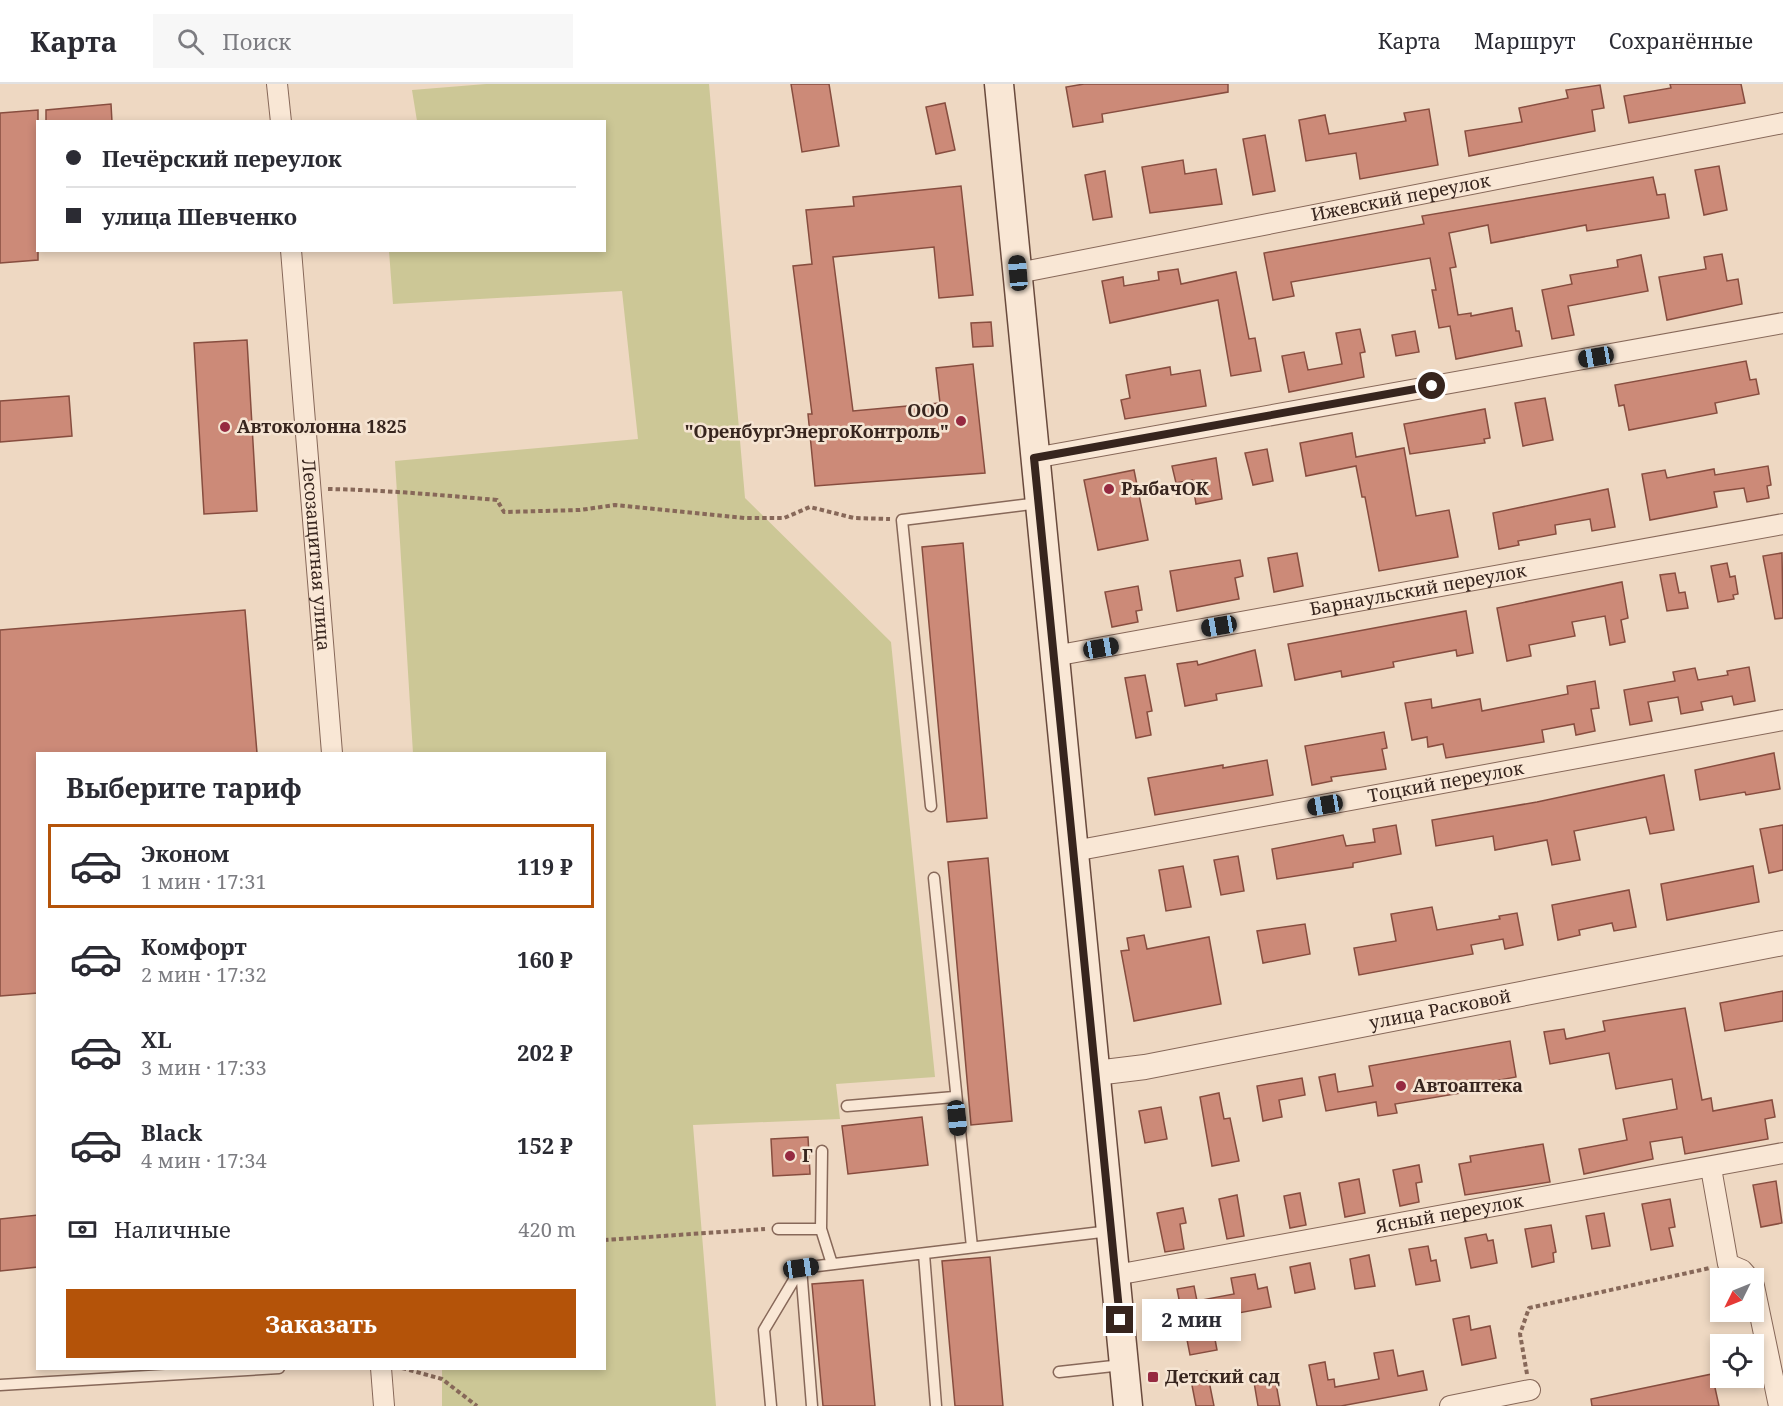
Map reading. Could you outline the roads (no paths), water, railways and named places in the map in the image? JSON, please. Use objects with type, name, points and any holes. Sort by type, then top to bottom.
[{"type":"main road","points":[[999,84],[1128,1406]]},
{"type":"street","points":[[277,84],[281,120]]},
{"type":"street","name":"Ижевский переулок","points":[[1018,273],[1783,123]]},
{"type":"street","name":"Лесозащитная улица","points":[[291,252],[332,752]]},
{"type":"street","points":[[1034,458],[1783,323]]},
{"type":"street","name":"Барнаульский переулок","points":[[1054,656],[1783,524]]},
{"type":"street","name":"Тоцкий переулок","points":[[1074,851],[1783,720]]},
{"type":"street","name":"улица Расковой","points":[[1096,1073],[1145,1066],[1783,943]]},
{"type":"street","name":"Ясный переулок","points":[[1116,1275],[1711,1168],[1783,1153]]},
{"type":"street","points":[[1711,1168],[1728,1264],[1737,1268]]},
{"type":"street","points":[[1764,1313],[1774,1340],[1779,1406]]},
{"type":"street","points":[[381,1370],[384,1406]]},
{"type":"street","points":[[1450,1406],[1530,1390]]},
{"type":"lane","points":[[931,806],[902,520],[1039,503]]},
{"type":"lane","points":[[934,878],[954,1096],[972,1247]]},
{"type":"lane","points":[[847,1106],[954,1096]]},
{"type":"lane","points":[[822,1151],[821,1228],[832,1264]]},
{"type":"lane","points":[[778,1229],[821,1228]]},
{"type":"lane","points":[[801,1268],[1112,1231]]},
{"type":"lane","points":[[924,1254],[936,1406]]},
{"type":"lane","points":[[771,1406],[764,1330],[801,1268]]},
{"type":"lane","points":[[801,1268],[812,1406]]},
{"type":"lane","points":[[1059,1372],[1125,1365]]},
{"type":"lane","points":[[0,1385],[246,1370]]},
{"type":"place","name":"ООО \"ОренбургЭнергоКонтроль\"","points":[[961,421]]},
{"type":"place","name":"Автоколонна 1825","points":[[225,427]]},
{"type":"place","name":"РыбачОК","points":[[1109,489]]},
{"type":"place","name":"Автоаптека","points":[[1401,1086]]},
{"type":"place","name":"Г","points":[[790,1156]]},
{"type":"place","name":"Детский сад","points":[[1153,1377]]}]
